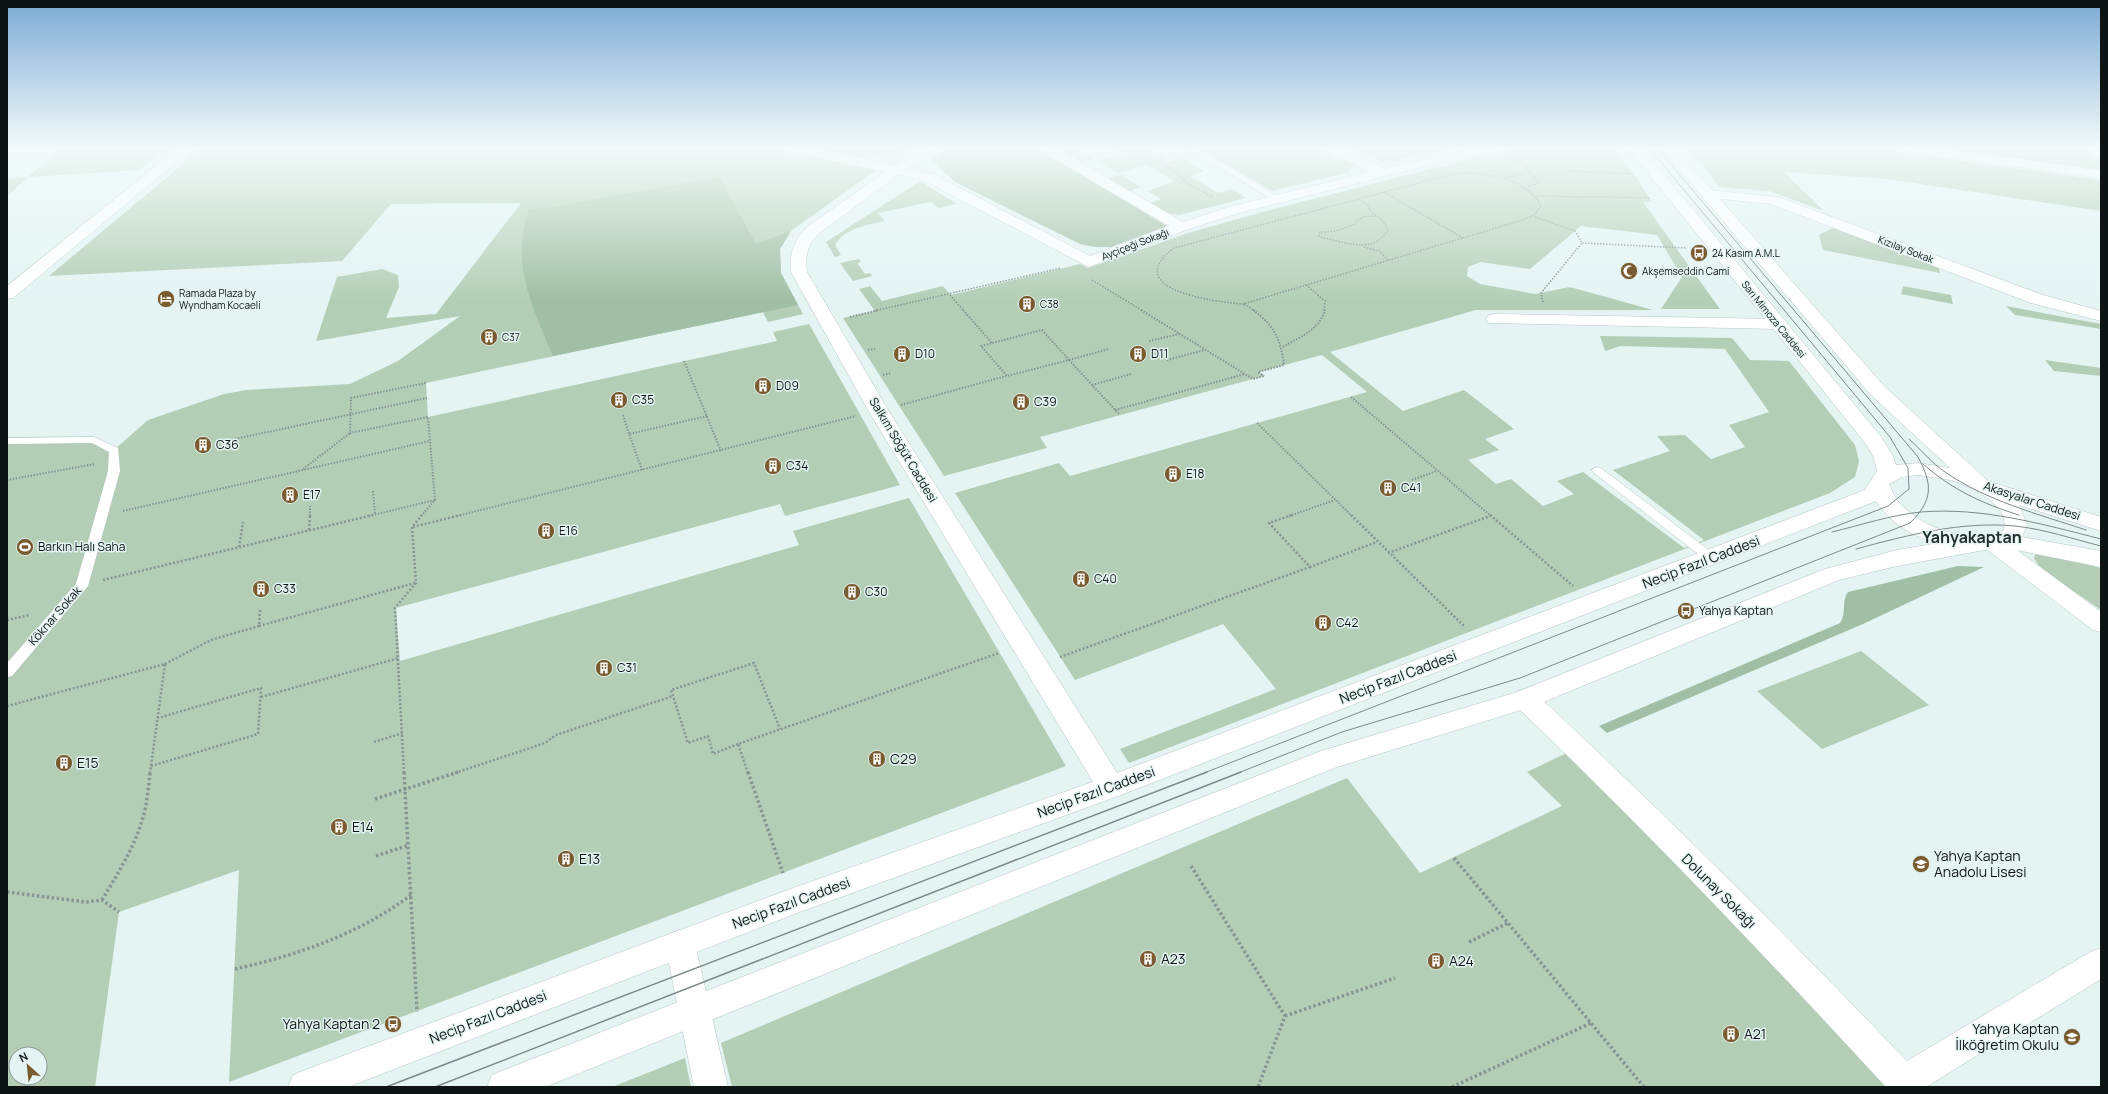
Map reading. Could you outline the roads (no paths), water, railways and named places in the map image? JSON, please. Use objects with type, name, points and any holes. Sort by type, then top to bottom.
[{"type":"street","points":[[7,294],[123,199]]},
{"type":"street","name":"Salkım Söğüt Caddesi","points":[[855,199],[818,225],[804,238],[798,254],[799,272],[878,410],[1111,787]]},
{"type":"street","name":"Ayçiçeği Sokağı","points":[[972,199],[1089,262],[1180,227],[1278,199]]},
{"type":"street","name":"Ayçiçeği Sokağı","points":[[1133,199],[1180,227]]},
{"type":"street","name":"Sarı Mimoza Caddesi","points":[[1676,199],[1875,442],[1884,459],[1887,471],[1882,481],[1882,496],[1888,506],[1910,523],[1943,538],[1992,543]]},
{"type":"street","name":"Akasyalar Caddesi","points":[[1712,199],[1878,391],[1982,486],[2101,524]]},
{"type":"street","name":"Kızılay Sokak","points":[[1763,199],[1773,200],[1817,215],[2037,299],[2101,316]]},
{"type":"street","points":[[1495,319],[1778,324]]},
{"type":"street","name":"Necip Fazıl Caddesi","points":[[305,1087],[680,944],[1111,787],[1855,503],[1872,495],[1882,481],[1891,472],[1908,468],[1924,468],[1964,477],[1982,486]]},
{"type":"street","points":[[504,1087],[1330,760],[1525,699],[1833,574],[1897,558],[1992,543],[2012,536],[2016,526],[2014,514],[2004,502],[1982,486]]},
{"type":"street","points":[[1992,543],[2101,559]]},
{"type":"street","points":[[1992,543],[2101,624]]},
{"type":"street","name":"Dolunay Sokağı","points":[[1525,699],[1583,754],[1813,985],[1907,1084]]},
{"type":"street","points":[[680,944],[711,1087]]},
{"type":"street","points":[[1907,1084],[2101,962]]},
{"type":"lane","name":"Köknar Sokak","points":[[7,441],[94,440],[114,450],[114,471],[82,586],[59,610],[7,672]]},
{"type":"lane","points":[[1597,470],[1711,558]]},
{"type":"tram line","points":[[1204,773],[1888,506],[1909,489],[1908,468],[1890,437],[1692,199]]},
{"type":"tram line","points":[[1700,199],[1918,457],[1923,467],[1928,484],[1927,499],[1920,512]]},
{"type":"tram line","points":[[1909,439],[1931,461],[1945,472],[1978,491],[2013,506],[2086,530]]},
{"type":"tram line","points":[[1923,464],[1945,481],[1968,495],[1980,501],[2019,515]]},
{"type":"tram line","points":[[1920,512],[1944,511],[1989,514],[2101,539]]},
{"type":"tram line","points":[[1238,773],[1342,732],[1520,678],[1910,523],[1920,512]]},
{"type":"tram line","points":[[1832,532],[1876,520],[1920,512]]},
{"type":"tram line","points":[[1856,549],[1935,530],[1955,527],[1995,525],[2037,529],[2101,546]]},
{"type":"tram line","points":[[386,1087],[1207,772]]},
{"type":"tram line","points":[[435,1087],[1241,772]]},
{"type":"place","name":"24 Kasım A.M.L","points":[[1699,253]]},
{"type":"place","name":"Akşemseddin Cami","points":[[1629,271]]},
{"type":"place","name":"Ramada Plaza by Wyndham Kocaeli","points":[[166,299]]},
{"type":"place","name":"C38","points":[[1027,304]]},
{"type":"place","name":"C37","points":[[489,337]]},
{"type":"place","name":"D10","points":[[902,354]]},
{"type":"place","name":"D11","points":[[1138,354]]},
{"type":"place","name":"D09","points":[[763,386]]},
{"type":"place","name":"C35","points":[[619,400]]},
{"type":"place","name":"C39","points":[[1021,402]]},
{"type":"place","name":"C36","points":[[203,445]]},
{"type":"place","name":"C34","points":[[773,466]]},
{"type":"place","name":"E18","points":[[1173,474]]},
{"type":"place","name":"C41","points":[[1388,488]]},
{"type":"place","name":"E17","points":[[290,495]]},
{"type":"place","name":"E16","points":[[546,531]]},
{"type":"place","name":"Barkın Halı Saha","points":[[25,547]]},
{"type":"place","name":"C40","points":[[1081,579]]},
{"type":"place","name":"C33","points":[[261,589]]},
{"type":"place","name":"C30","points":[[852,592]]},
{"type":"place","name":"Yahya Kaptan","points":[[1686,611]]},
{"type":"place","name":"C42","points":[[1323,623]]},
{"type":"place","name":"C31","points":[[604,668]]},
{"type":"place","name":"C29","points":[[877,759]]},
{"type":"place","name":"E15","points":[[64,763]]},
{"type":"place","name":"E14","points":[[339,827]]},
{"type":"place","name":"E13","points":[[566,859]]},
{"type":"place","name":"Yahya Kaptan Anadolu Lisesi","points":[[1921,864]]},
{"type":"place","name":"A23","points":[[1148,959]]},
{"type":"place","name":"A24","points":[[1436,961]]},
{"type":"place","name":"Yahya Kaptan 2","points":[[393,1024]]},
{"type":"place","name":"A21","points":[[1731,1034]]},
{"type":"place","name":"Yahya Kaptan İlköğretim Okulu","points":[[2072,1037]]},
{"type":"district","name":"Yahyakaptan","points":[[1972,537]]}]
